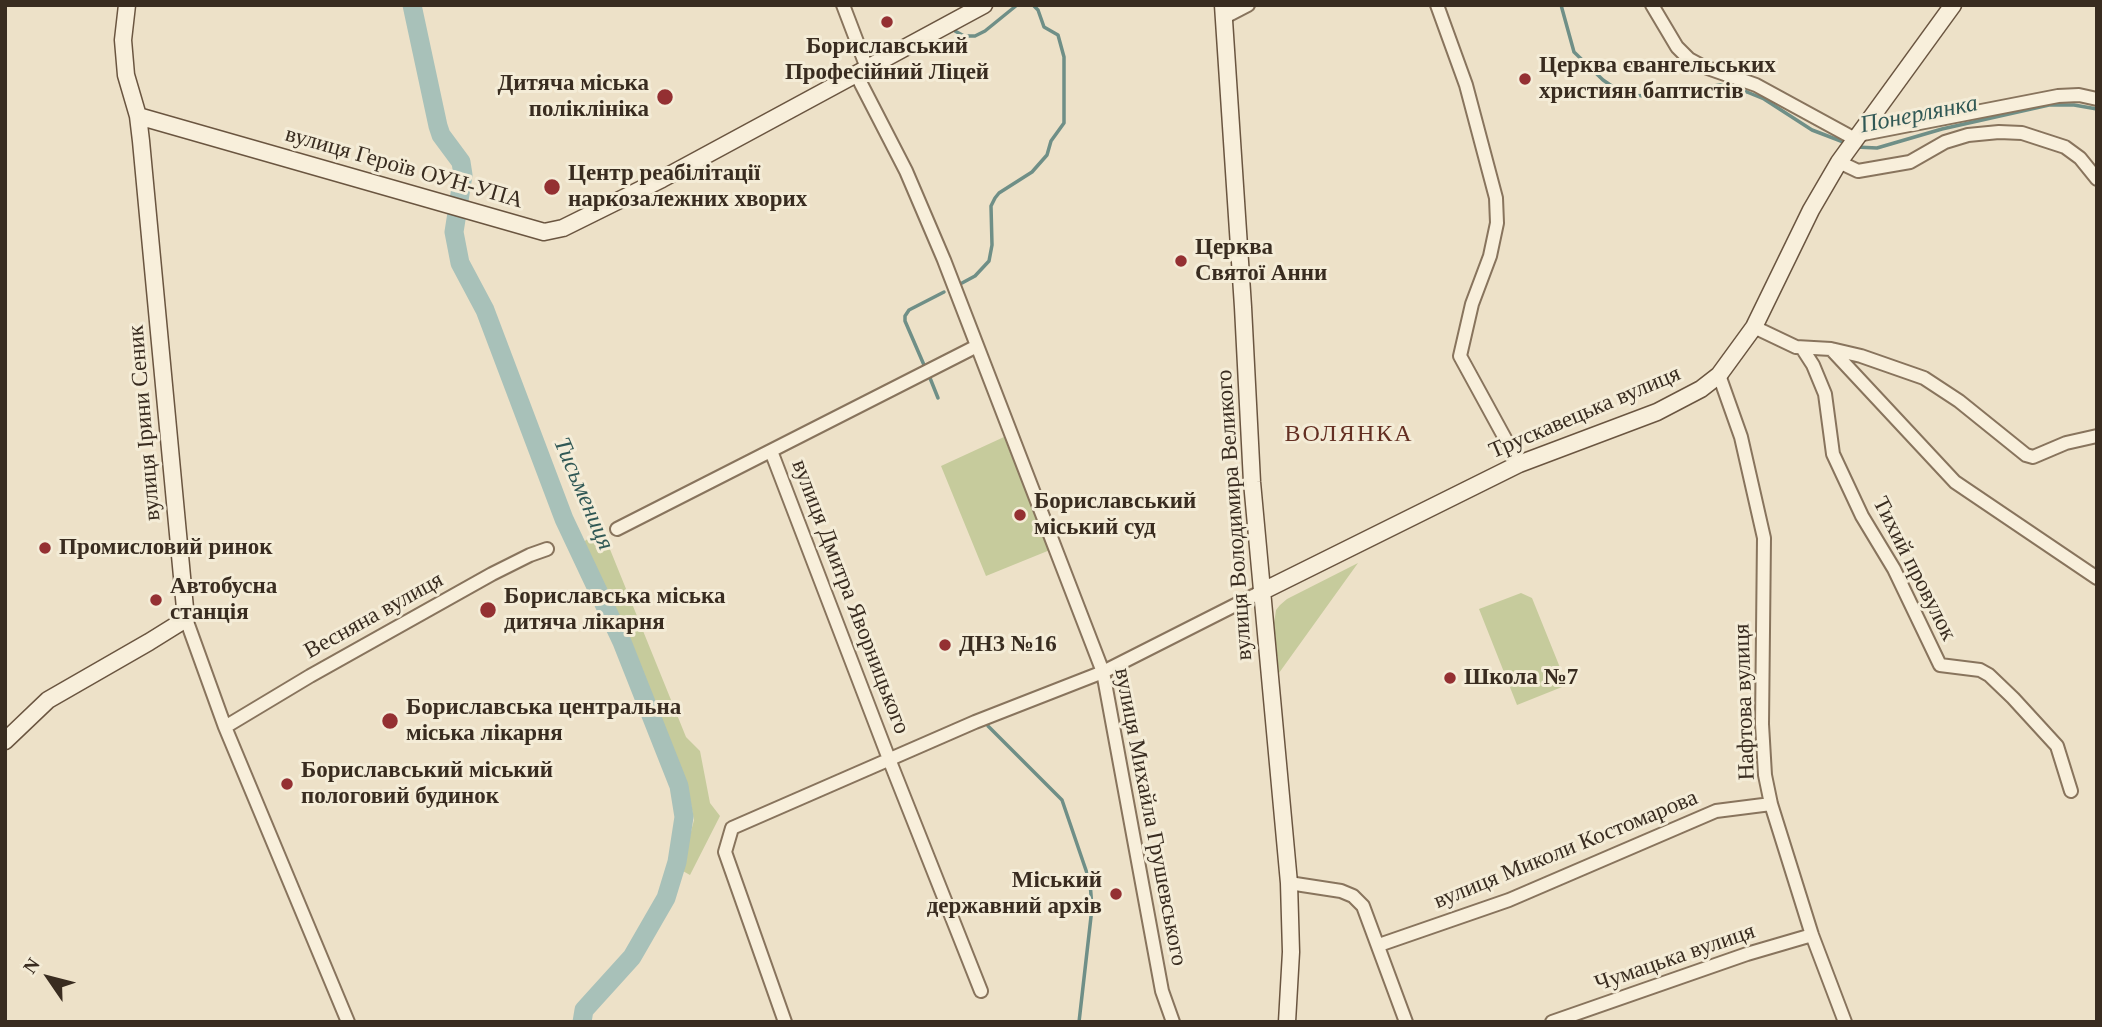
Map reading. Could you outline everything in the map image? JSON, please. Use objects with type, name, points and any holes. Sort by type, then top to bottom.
[{"type":"street","name":"вулиця Ірини Сеник","points":[[127,5],[123,40],[126,75],[138,116],[186,619]]},
{"type":"street","name":"вулиця Михайла Грушевського","points":[[843,5],[861,71],[944,260],[1103,672],[1161,991],[1172,1022]]},
{"type":"street","name":"вулиця Героїв ОУН-УПА","points":[[138,116],[544,232],[564,228],[662,179],[984,5]]},
{"type":"street","points":[[1223,12],[1248,5]]},
{"type":"street","points":[[1437,5],[1465,85],[1496,198],[1497,223],[1490,256],[1472,304],[1460,356],[1518,464]]},
{"type":"street","points":[[1652,5],[1677,47],[1689,59],[1767,90],[1850,146],[1858,171],[1910,162],[1945,142],[1968,135],[2010,132],[2045,139],[2065,147],[2080,158],[2097,179]]},
{"type":"street","name":"Трускавецька вулиця","points":[[1261,592],[1518,464],[1657,412],[1701,389],[1719,376],[1754,327],[1811,210],[1850,146],[1954,5]]},
{"type":"street","name":"вулиця Володимира Великого","points":[[1223,12],[1252,482],[1289,883],[1291,952],[1287,1022]]},
{"type":"street","points":[[1850,146],[2059,96],[2080,95],[2097,99]]},
{"type":"street","points":[[1754,327],[1802,348],[1831,349],[1861,356],[1924,378],[1959,401],[2026,456],[2033,457],[2066,443],[2097,436]]},
{"type":"street","points":[[617,529],[977,346]]},
{"type":"street","name":"Тихий провулок","points":[[1802,348],[1813,365],[1825,394],[1833,454],[1862,516],[1894,569],[1940,666],[1980,670],[2013,698],[2057,746],[2071,791]]},
{"type":"street","points":[[1831,349],[1955,482],[2097,578]]},
{"type":"street","name":"Нафтова вулиця","points":[[1719,376],[1741,437],[1764,538],[1762,724],[1765,775],[1771,804],[1812,935],[1845,1022]]},
{"type":"street","name":"вулиця Дмитра Яворницького","points":[[771,451],[981,991]]},
{"type":"street","name":"Весняна вулиця","points":[[225,727],[480,581],[547,549]]},
{"type":"street","name":"вулиця Дмитра Яворницького","points":[[785,1022],[725,852],[732,828],[975,722],[1103,672],[1261,592]]},
{"type":"street","points":[[5,741],[48,700],[186,619],[225,727],[348,1022]]},
{"type":"street","name":"вулиця Миколи Костомарова","points":[[1379,945],[1509,900],[1716,811],[1771,804]]},
{"type":"street","points":[[1289,883],[1329,887],[1353,896],[1363,906],[1406,1022]]},
{"type":"street","name":"Чумацька вулиця","points":[[1552,1022],[1747,954],[1812,935]]},
{"type":"green space","points":[[1004,437],[1050,550],[986,576],[941,466]]},
{"type":"green space","points":[[596,533],[605,537],[686,737],[700,751],[710,803],[720,816],[690,875],[681,870],[694,820],[687,784],[630,639],[582,543]]},
{"type":"green space","points":[[1358,563],[1279,673],[1274,623],[1276,610],[1287,599]]},
{"type":"green space","points":[[1521,593],[1532,598],[1567,685],[1517,705],[1479,609]]},
{"type":"waterway","name":"Тисьмениця","points":[[412,5],[438,126],[441,135],[461,162],[463,175],[454,232],[460,263],[485,310],[564,519],[622,642],[679,786],[684,817],[677,862],[666,898],[632,957],[584,1010],[582,1022]]},
{"type":"waterway","points":[[955,31],[964,36],[975,36],[1017,5]]},
{"type":"waterway","points":[[962,283],[975,276],[989,261],[992,245],[991,206],[995,198],[1032,172],[1047,155],[1051,141],[1064,123],[1064,57],[1058,35],[1044,27],[1038,10],[1033,5]]},
{"type":"waterway","name":"Понерлянка","points":[[1561,5],[1574,52],[1603,80],[1625,95],[1648,96],[1720,85],[1764,99],[1812,130],[1846,143]]},
{"type":"waterway","name":"Понерлянка","points":[[1856,147],[1877,148],[1942,129],[2049,105],[2097,109]]},
{"type":"waterway","points":[[924,365],[905,316],[909,310],[944,292]]},
{"type":"waterway","points":[[930,378],[938,398]]},
{"type":"waterway","points":[[988,726],[1062,800],[1090,882],[1092,908],[1079,1022]]},
{"type":"place","name":"Бориславський Професійний Ліцей","points":[[887,22]]},
{"type":"place","name":"Церква євангельських християн баптистів","points":[[1525,79]]},
{"type":"place","name":"Дитяча міська поліклініка","points":[[665,97]]},
{"type":"place","name":"Центр реабілітації наркозалежних хворих","points":[[552,187]]},
{"type":"place","name":"Церква Святої Анни","points":[[1181,261]]},
{"type":"place","name":"Бориславський міський суд","points":[[1020,515]]},
{"type":"place","name":"Промисловий ринок","points":[[45,548]]},
{"type":"place","name":"Автобусна станція","points":[[156,600]]},
{"type":"place","name":"Бориславська міська дитяча лікарня","points":[[488,610]]},
{"type":"place","name":"ДНЗ №16","points":[[945,645]]},
{"type":"place","name":"Школа №7","points":[[1450,678]]},
{"type":"place","name":"Бориславська центральна міська лікарня","points":[[390,721]]},
{"type":"place","name":"Бориславський міський пологовий будинок","points":[[287,784]]},
{"type":"place","name":"Міський державний архів","points":[[1116,894]]},
{"type":"district","name":"ВОЛЯНКА","points":[[1349,435]]}]
